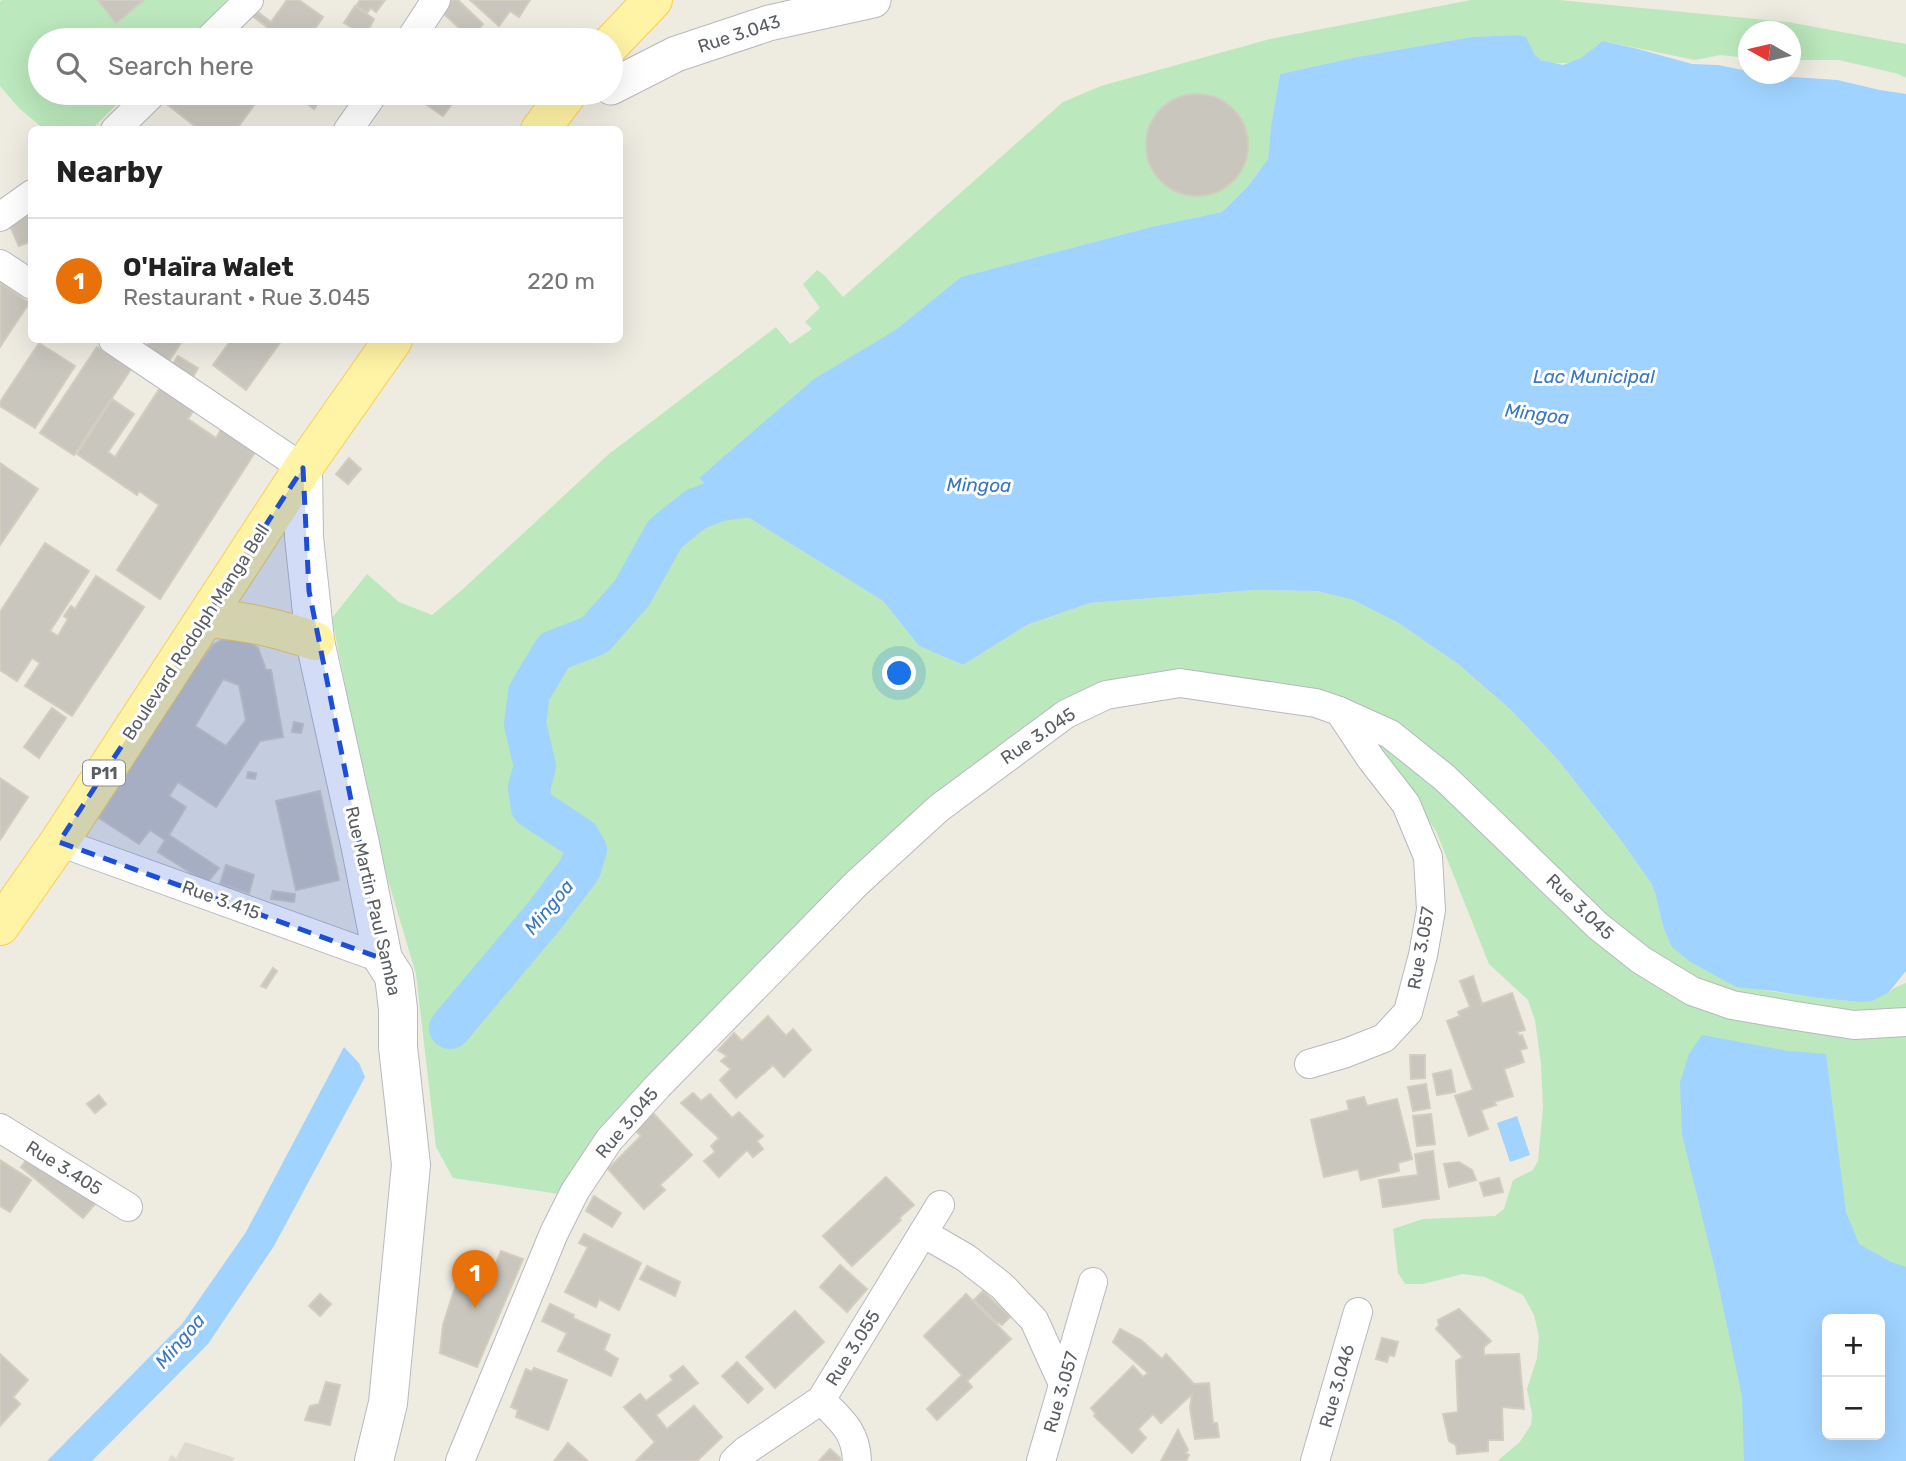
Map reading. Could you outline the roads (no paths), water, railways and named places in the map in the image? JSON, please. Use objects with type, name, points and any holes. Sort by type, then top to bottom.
[{"type":"main road","points":[[623,31],[653,0]]},
{"type":"main road","points":[[543,126],[559,105]]},
{"type":"main road","name":"Boulevard Rodolph Manga Bell","points":[[0,926],[303,468],[391,343]]},
{"type":"main road","name":"Rue Martin Paul Samba","points":[[303,468],[304,537],[315,642],[383,959],[394,976],[398,1009],[398,1047],[411,1165],[388,1403],[374,1461]]},
{"type":"main road","points":[[206,618],[263,625],[315,642]]},
{"type":"street","points":[[220,28],[249,0]]},
{"type":"street","points":[[418,28],[436,0]]},
{"type":"street","name":"Rue 3.043","points":[[623,81],[676,54],[769,23],[873,0]]},
{"type":"street","points":[[120,126],[141,105]]},
{"type":"street","points":[[351,126],[366,105]]},
{"type":"street","points":[[545,126],[576,105]]},
{"type":"street","points":[[0,217],[28,197]]},
{"type":"street","points":[[0,264],[28,282]]},
{"type":"street","points":[[117,343],[303,468]]},
{"type":"street","name":"Rue 3.045","points":[[460,1461],[554,1233],[575,1191],[609,1140],[658,1086],[858,883],[939,808],[1066,714],[1105,695],[1180,682],[1316,703],[1339,711],[1390,734],[1445,778],[1598,926],[1641,960],[1692,990],[1732,1005],[1854,1025],[1906,1022]]},
{"type":"street","name":"Rue 3.057","points":[[1309,1064],[1384,1038],[1408,1012],[1431,910],[1428,857],[1406,804],[1339,711]]},
{"type":"street","name":"Rue 3.415","points":[[58,842],[383,959]]},
{"type":"street","name":"Rue 3.405","points":[[0,1128],[128,1208]]},
{"type":"street","name":"Rue 3.055","points":[[734,1461],[821,1400],[940,1205]]},
{"type":"street","points":[[923,1233],[966,1258],[1002,1286],[1034,1320],[1063,1384]]},
{"type":"street","name":"Rue 3.057","points":[[1045,1459],[1063,1384],[1093,1282]]},
{"type":"street","name":"Rue 3.046","points":[[1315,1461],[1358,1312]]},
{"type":"street","points":[[821,1400],[844,1423],[856,1445],[857,1461]]},
{"type":"water","name":"Lac Municipal","points":[[1471,37],[1526,37],[1535,55],[1541,60],[1563,65],[1581,58],[1603,41],[1692,64],[1738,69],[1738,84],[1801,84],[1801,78],[1837,80],[1906,94],[1906,971],[1888,993],[1872,1001],[1817,998],[1736,987],[1689,961],[1671,946],[1651,883],[1558,760],[1511,710],[1458,664],[1400,624],[1353,600],[1317,591],[1255,590],[1090,603],[1027,625],[963,665],[919,646],[883,601],[720,500],[699,478],[814,379],[894,331],[961,277],[1151,227],[1222,212],[1249,185],[1268,159],[1280,74]]},
{"type":"water","points":[[1702,1035],[1788,1051],[1826,1054],[1846,1212],[1859,1244],[1891,1262],[1906,1267],[1906,1461],[1744,1461],[1742,1396],[1682,1134],[1680,1082],[1689,1054]]},
{"type":"water","points":[[344,1047],[359,1063],[365,1077],[274,1246],[208,1344],[92,1461],[47,1461],[182,1324],[246,1232]]},
{"type":"water","points":[[1517,1116],[1530,1155],[1510,1162],[1497,1123]]},
{"type":"waterway","name":"Mingoa","points":[[450,1028],[545,915],[580,869],[586,850],[579,838],[532,807],[529,788],[535,766],[525,724],[529,693],[554,651],[595,635],[632,593],[665,534],[696,509],[720,500],[777,493]]},
{"type":"place","name":"O'Haïra Walet","points":[[475,1308]]}]
